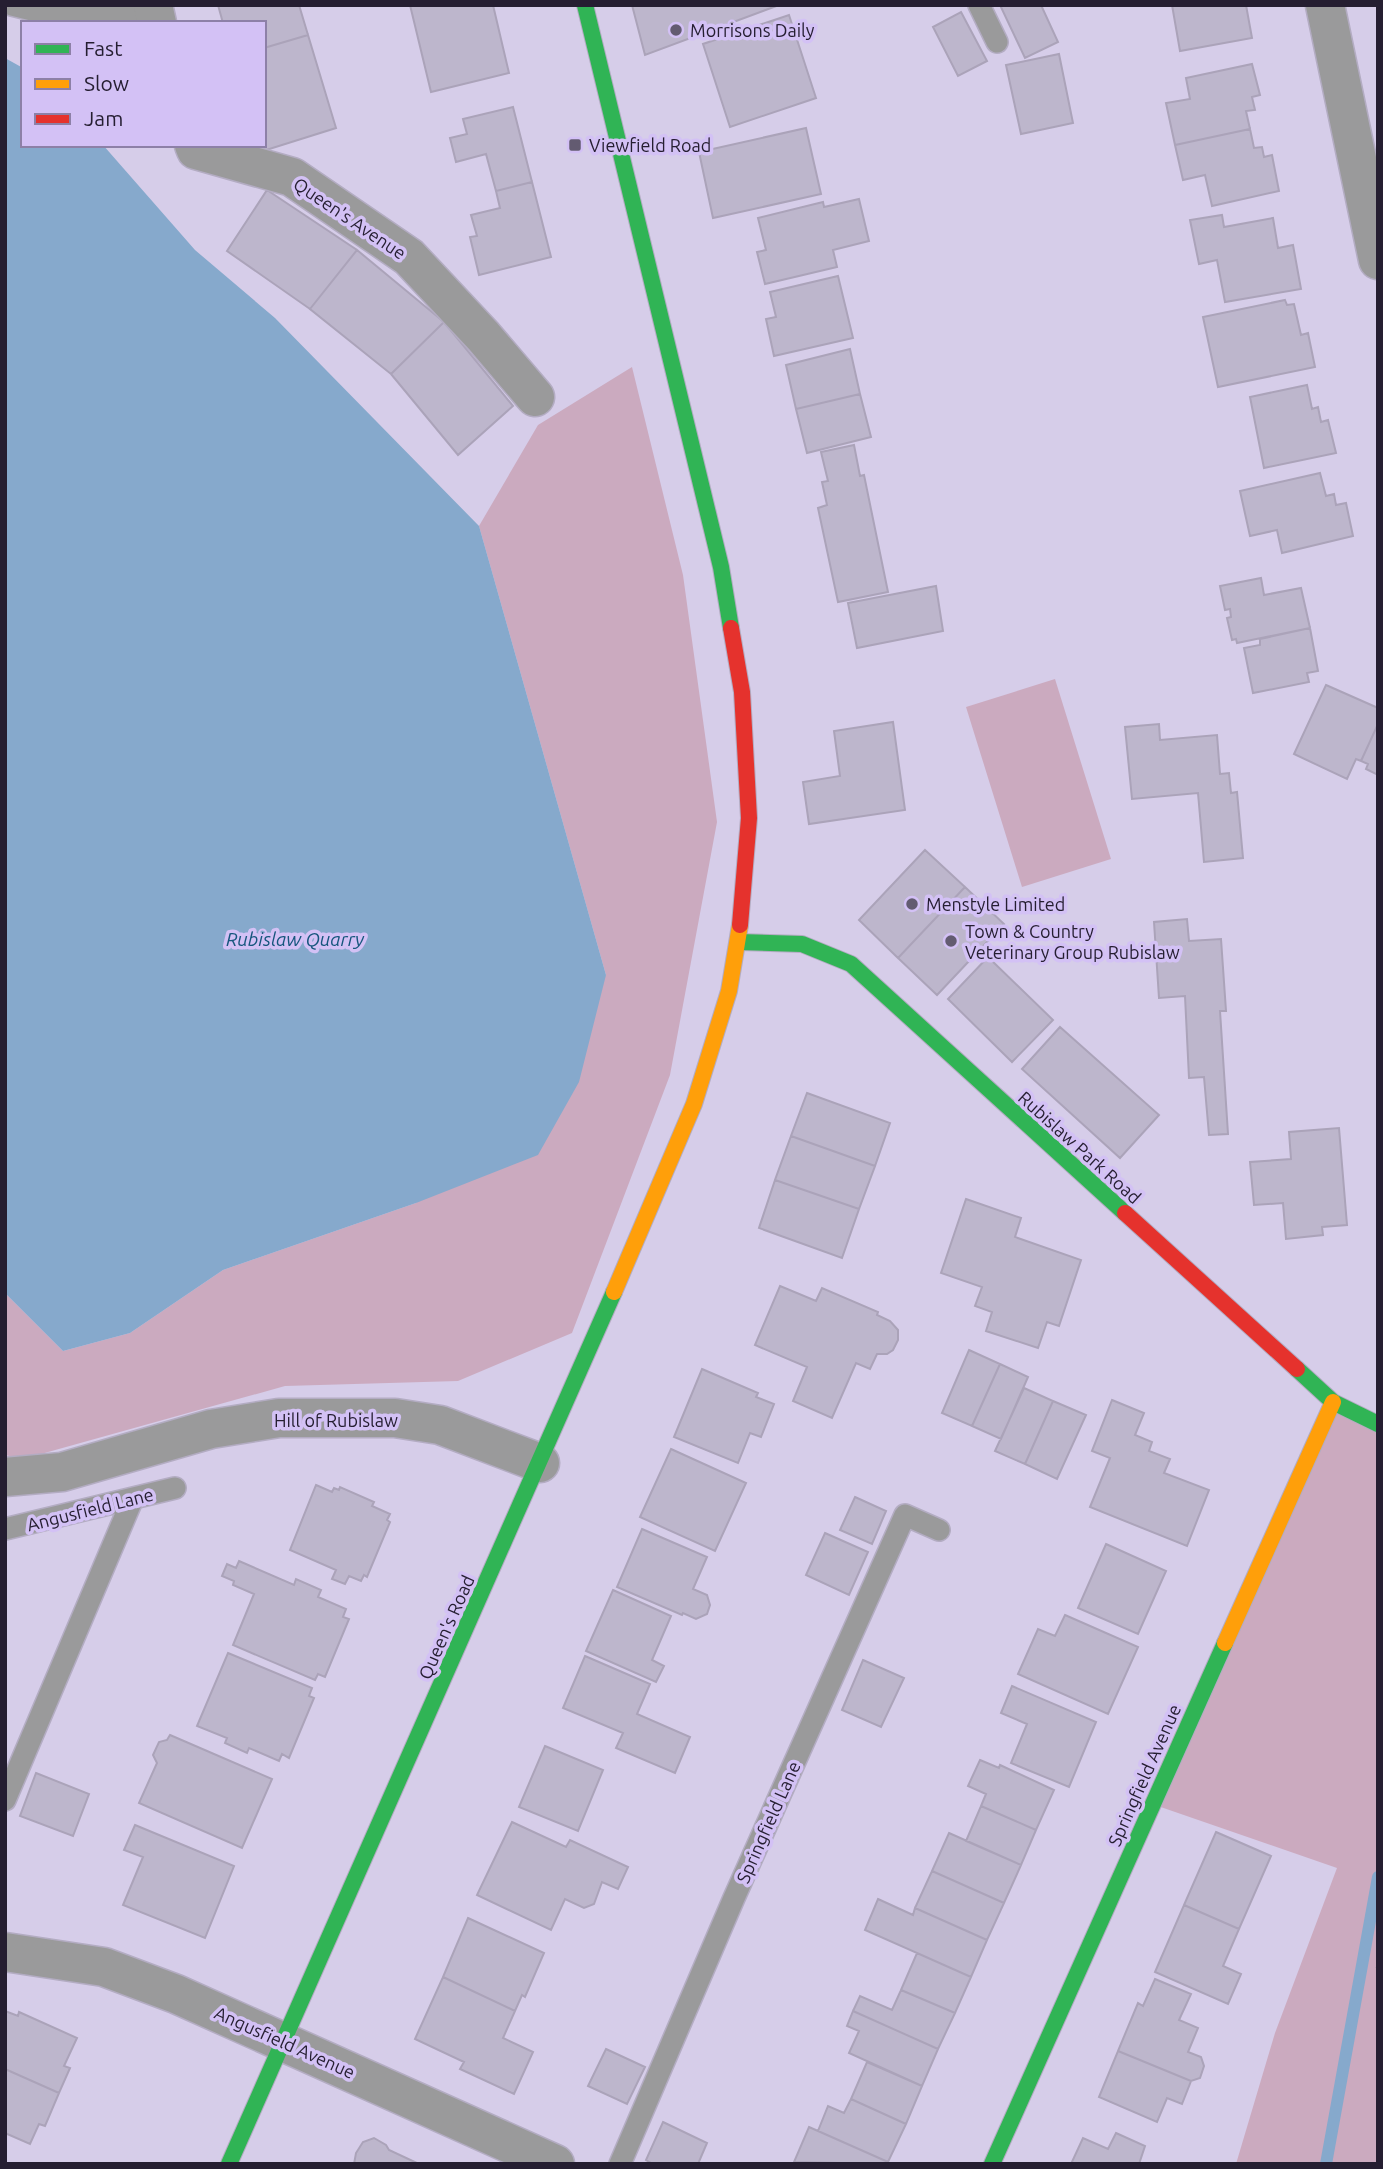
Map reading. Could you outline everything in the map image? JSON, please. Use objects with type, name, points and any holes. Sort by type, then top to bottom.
[{"type":"main road","name":"Queen's Road","points":[[229,2164],[540,1463],[694,1104],[729,991],[739,942],[749,818],[740,679],[721,567],[585,5]]},
{"type":"main road","name":"Rubislaw Park Road","points":[[739,942],[802,944],[851,964],[1333,1402],[1378,1424]]},
{"type":"main road","name":"Springfield Avenue","points":[[992,2164],[1333,1402]]},
{"type":"street","points":[[1325,5],[1378,260]]},
{"type":"street","name":"Queen's Avenue","points":[[195,147],[196,150],[292,177],[409,257],[483,336],[535,397]]},
{"type":"street","name":"Hill of Rubislaw","points":[[5,1478],[62,1472],[211,1429],[279,1418],[395,1418],[440,1425],[540,1463]]},
{"type":"street","name":"Angusfield Avenue","points":[[5,1952],[104,1967],[176,1994],[555,2164]]},
{"type":"lane","points":[[12,5],[40,12],[154,13]]},
{"type":"lane","points":[[979,5],[997,42]]},
{"type":"lane","name":"Angusfield Lane","points":[[5,1529],[175,1488]]},
{"type":"lane","points":[[5,1800],[133,1498]]},
{"type":"lane","name":"Springfield Lane","points":[[620,2164],[734,1898],[905,1515],[939,1530]]},
{"type":"shaded area","points":[[632,367],[683,575],[717,822],[670,1075],[572,1333],[458,1381],[285,1386],[23,1459],[5,1455],[5,1293],[63,1351],[130,1333],[223,1270],[416,1203],[606,975],[479,526],[538,425]]},
{"type":"shaded area","points":[[1055,679],[1111,859],[1022,887],[966,707]]},
{"type":"shaded area","points":[[1333,1402],[1378,1424],[1378,2164],[1236,2164],[1275,2033],[1337,1868],[1152,1804]]},
{"type":"water","name":"Rubislaw Quarry","points":[[5,58],[21,67],[21,147],[105,147],[195,250],[275,318],[479,526],[606,975],[579,1082],[538,1155],[416,1203],[223,1270],[130,1333],[63,1351],[5,1293]]},
{"type":"building","points":[[218,5],[299,5],[308,35],[266,47],[266,21],[222,21]]},
{"type":"building","points":[[410,5],[493,5],[509,73],[431,92]]},
{"type":"building","name":"Morrisons Daily","points":[[632,5],[779,5],[645,55]]},
{"type":"building","points":[[1000,5],[1041,5],[1058,42],[1025,58]]},
{"type":"building","points":[[1172,5],[1246,5],[1252,38],[1180,51]]},
{"type":"building","points":[[961,12],[987,61],[958,76],[933,27]]},
{"type":"building","points":[[789,15],[816,98],[730,127],[703,44]]},
{"type":"building","points":[[308,35],[336,128],[263,151],[262,147],[266,147],[266,47]]},
{"type":"building","points":[[1059,54],[1073,123],[1021,134],[1006,65]]},
{"type":"building","points":[[1252,64],[1260,95],[1252,97],[1255,110],[1246,111],[1250,129],[1175,145],[1166,103],[1190,99],[1186,78]]},
{"type":"building","points":[[513,107],[532,182],[496,191],[486,154],[456,162],[450,138],[467,134],[463,119]]},
{"type":"building","points":[[806,128],[821,194],[713,218],[699,152]]},
{"type":"building","points":[[1250,129],[1254,148],[1262,147],[1264,157],[1272,155],[1279,191],[1212,206],[1205,175],[1183,180],[1175,145]]},
{"type":"building","points":[[532,182],[551,257],[479,275],[470,237],[477,236],[471,215],[500,208],[496,191]]},
{"type":"building","points":[[267,190],[357,250],[310,309],[227,251]]},
{"type":"building","points":[[859,199],[869,241],[833,250],[837,267],[765,284],[757,252],[766,250],[758,218],[823,202],[824,207]]},
{"type":"building","points":[[1222,215],[1224,227],[1273,218],[1278,248],[1293,245],[1301,289],[1225,302],[1217,260],[1199,264],[1190,220]]},
{"type":"building","points":[[357,250],[444,322],[391,374],[310,309]]},
{"type":"building","points":[[838,276],[853,338],[774,356],[766,319],[776,317],[770,292]]},
{"type":"building","points":[[1285,300],[1287,305],[1294,304],[1301,335],[1308,333],[1315,367],[1218,387],[1203,317]]},
{"type":"building","points":[[444,322],[513,406],[458,455],[391,374]]},
{"type":"building","points":[[850,349],[860,394],[796,409],[786,365]]},
{"type":"building","points":[[1307,385],[1312,409],[1318,407],[1321,422],[1328,420],[1336,453],[1264,468],[1250,397]]},
{"type":"building","points":[[860,394],[871,437],[807,453],[796,409]]},
{"type":"building","points":[[854,445],[860,476],[864,475],[888,592],[838,602],[818,508],[827,505],[822,482],[828,481],[821,452]]},
{"type":"building","points":[[1320,473],[1326,496],[1334,494],[1336,505],[1346,503],[1353,536],[1282,553],[1277,530],[1250,536],[1240,491]]},
{"type":"building","points":[[1261,578],[1264,595],[1301,588],[1310,628],[1237,643],[1236,639],[1232,640],[1227,618],[1231,617],[1230,609],[1225,610],[1220,586]]},
{"type":"building","points":[[936,586],[943,631],[857,648],[848,603]]},
{"type":"building","points":[[1310,628],[1318,671],[1307,673],[1309,682],[1253,693],[1244,648],[1260,645],[1260,639]]},
{"type":"building","points":[[1326,685],[1378,708],[1378,724],[1361,761],[1356,759],[1347,779],[1294,754]]},
{"type":"building","points":[[893,722],[905,810],[809,824],[803,782],[840,776],[834,731]]},
{"type":"building","points":[[1159,724],[1160,740],[1217,735],[1220,774],[1229,773],[1231,793],[1237,792],[1243,858],[1204,862],[1198,793],[1132,799],[1125,727]]},
{"type":"building","points":[[1378,724],[1378,775],[1366,769],[1368,764],[1361,761]]},
{"type":"building","name":"Menstyle Limited","points":[[925,850],[965,887],[898,958],[859,920]]},
{"type":"building","name":"Town & Country Veterinary Group Rubislaw","points":[[965,887],[1004,924],[937,995],[898,958]]},
{"type":"building","points":[[1187,919],[1189,941],[1221,939],[1226,1011],[1220,1011],[1228,1134],[1209,1135],[1204,1077],[1189,1078],[1185,996],[1159,998],[1154,922]]},
{"type":"building","points":[[988,957],[1053,1020],[1012,1062],[948,999]]},
{"type":"building","points":[[1060,1027],[1159,1115],[1120,1158],[1022,1069]]},
{"type":"building","points":[[807,1093],[890,1123],[875,1166],[791,1136]]},
{"type":"building","points":[[1339,1128],[1347,1225],[1322,1227],[1323,1235],[1286,1239],[1283,1203],[1254,1205],[1250,1162],[1291,1159],[1289,1132]]},
{"type":"building","points":[[791,1136],[875,1166],[859,1209],[775,1180]]},
{"type":"building","points":[[775,1180],[859,1209],[842,1258],[759,1228]]},
{"type":"building","points":[[966,1199],[1021,1218],[1015,1237],[1081,1260],[1059,1326],[1047,1322],[1038,1348],[986,1331],[992,1312],[975,1306],[982,1287],[941,1273]]},
{"type":"building","points":[[780,1286],[816,1301],[822,1288],[878,1312],[877,1315],[890,1321],[898,1330],[898,1340],[893,1350],[887,1354],[877,1354],[870,1369],[856,1363],[832,1418],[793,1401],[807,1367],[755,1345]]},
{"type":"building","points":[[969,1350],[1000,1364],[972,1426],[942,1413]]},
{"type":"building","points":[[1000,1364],[1028,1377],[1001,1439],[972,1426]]},
{"type":"building","points":[[702,1369],[758,1393],[756,1397],[774,1404],[761,1437],[750,1433],[738,1463],[674,1437]]},
{"type":"building","points":[[1024,1388],[1053,1401],[1025,1464],[995,1451]]},
{"type":"building","points":[[1112,1400],[1144,1413],[1135,1435],[1152,1442],[1149,1451],[1170,1459],[1164,1473],[1209,1490],[1187,1546],[1090,1507],[1110,1458],[1092,1451]]},
{"type":"building","points":[[1053,1401],[1086,1415],[1057,1479],[1025,1464]]},
{"type":"building","points":[[671,1449],[746,1483],[715,1551],[640,1517]]},
{"type":"building","points":[[316,1485],[332,1492],[334,1488],[339,1490],[340,1487],[374,1502],[372,1506],[390,1514],[387,1520],[390,1522],[367,1577],[364,1575],[361,1581],[349,1576],[345,1584],[332,1579],[336,1570],[290,1550]]},
{"type":"building","points":[[855,1497],[886,1511],[872,1544],[840,1530]]},
{"type":"building","points":[[642,1529],[707,1557],[693,1589],[707,1595],[710,1605],[707,1614],[696,1619],[683,1613],[682,1615],[617,1587]]},
{"type":"building","points":[[825,1533],[868,1552],[849,1595],[806,1575]]},
{"type":"building","points":[[1106,1544],[1166,1571],[1138,1634],[1078,1608]]},
{"type":"building","points":[[239,1561],[294,1585],[296,1579],[321,1590],[318,1597],[346,1609],[343,1617],[349,1619],[325,1677],[318,1674],[315,1680],[233,1645],[254,1594],[233,1585],[234,1581],[222,1576],[227,1564],[236,1568]]},
{"type":"building","points":[[613,1590],[671,1616],[652,1660],[664,1666],[656,1682],[586,1651]]},
{"type":"building","points":[[1065,1615],[1138,1647],[1108,1714],[1018,1674],[1038,1629],[1055,1636]]},
{"type":"building","points":[[228,1653],[312,1688],[309,1696],[314,1698],[289,1758],[282,1754],[279,1761],[249,1748],[247,1753],[225,1743],[227,1738],[197,1726]]},
{"type":"building","points":[[585,1656],[650,1684],[637,1714],[690,1737],[675,1773],[616,1748],[623,1733],[563,1708]]},
{"type":"building","points":[[863,1660],[904,1678],[881,1727],[842,1710]]},
{"type":"building","points":[[1012,1686],[1096,1722],[1069,1787],[1011,1763],[1027,1724],[1001,1713]]},
{"type":"building","points":[[170,1735],[272,1779],[242,1848],[139,1803],[157,1763],[153,1755],[159,1742],[167,1740]]},
{"type":"building","points":[[545,1746],[603,1770],[578,1831],[519,1807]]},
{"type":"building","points":[[980,1760],[999,1768],[1000,1765],[1054,1790],[1036,1830],[981,1806],[986,1794],[968,1786]]},
{"type":"building","points":[[36,1773],[89,1794],[73,1836],[20,1816]]},
{"type":"building","points":[[981,1806],[1036,1830],[1021,1865],[966,1841]]},
{"type":"building","points":[[512,1822],[566,1847],[570,1840],[628,1867],[618,1889],[602,1882],[594,1904],[584,1908],[565,1899],[551,1930],[477,1895]]},
{"type":"building","points":[[135,1825],[234,1866],[205,1938],[123,1905],[143,1857],[124,1850]]},
{"type":"building","points":[[1216,1832],[1271,1856],[1239,1929],[1184,1905]]},
{"type":"building","points":[[949,1833],[1021,1865],[1004,1903],[932,1871]]},
{"type":"building","points":[[932,1871],[1004,1903],[987,1940],[915,1908]]},
{"type":"building","points":[[878,1899],[913,1915],[915,1908],[987,1940],[971,1977],[865,1930]]},
{"type":"building","points":[[1184,1905],[1239,1929],[1223,1966],[1241,1974],[1228,2004],[1155,1972]]},
{"type":"building","points":[[468,1918],[544,1953],[525,1997],[522,1995],[515,2011],[443,1977]]},
{"type":"building","points":[[917,1953],[971,1977],[955,2013],[901,1990]]},
{"type":"building","points":[[443,1977],[515,2011],[503,2038],[533,2052],[514,2094],[460,2069],[464,2062],[415,2039]]},
{"type":"building","points":[[1155,1979],[1191,1994],[1179,2020],[1198,2028],[1188,2052],[1201,2057],[1204,2066],[1200,2078],[1191,2081],[1118,2051],[1138,2003],[1143,2006]]},
{"type":"building","points":[[901,1990],[955,2013],[938,2049],[853,2011],[860,1996],[892,2010]]},
{"type":"building","points":[[5,2011],[18,2016],[19,2012],[77,2038],[64,2066],[70,2068],[59,2093],[5,2069]]},
{"type":"building","points":[[853,2011],[938,2049],[922,2086],[849,2053],[859,2031],[847,2026]]},
{"type":"building","points":[[606,2049],[645,2067],[627,2104],[588,2086]]},
{"type":"building","points":[[1118,2051],[1191,2081],[1182,2104],[1167,2098],[1157,2122],[1099,2097]]},
{"type":"building","points":[[867,2062],[922,2086],[906,2124],[851,2099]]},
{"type":"building","points":[[5,2069],[59,2093],[45,2126],[39,2124],[30,2144],[5,2133]]},
{"type":"building","points":[[851,2099],[906,2124],[888,2162],[818,2131],[828,2106],[844,2113]]},
{"type":"building","points":[[663,2122],[707,2143],[698,2164],[653,2164],[646,2160]]},
{"type":"building","points":[[809,2127],[888,2162],[888,2164],[794,2162]]},
{"type":"building","points":[[1116,2133],[1145,2146],[1139,2164],[1071,2164],[1083,2138],[1108,2149]]},
{"type":"building","points":[[374,2138],[389,2150],[419,2164],[354,2164],[356,2153],[363,2142]]},
{"type":"waterway","points":[[1326,2164],[1378,1877]]},
{"type":"traffic: fast","points":[[585,5],[721,567],[731,628]]},
{"type":"traffic: fast","points":[[739,942],[802,944],[851,964],[1125,1213]]},
{"type":"traffic: fast","points":[[229,2164],[614,1292]]},
{"type":"traffic: fast","points":[[1297,1369],[1333,1402],[1378,1424]]},
{"type":"traffic: fast","points":[[992,2164],[1225,1643]]},
{"type":"traffic: slow","points":[[614,1292],[694,1104],[729,991],[740,925]]},
{"type":"traffic: slow","points":[[1225,1643],[1333,1402]]},
{"type":"traffic: jam","points":[[731,628],[742,692],[749,818],[740,925]]},
{"type":"traffic: jam","points":[[1125,1213],[1297,1369]]},
{"type":"place","name":"Morrisons Daily","points":[[676,30]]},
{"type":"place","name":"Viewfield Road","points":[[575,145]]},
{"type":"place","name":"Menstyle Limited","points":[[912,904]]},
{"type":"place","name":"Town & Country Veterinary Group Rubislaw","points":[[951,941]]}]
